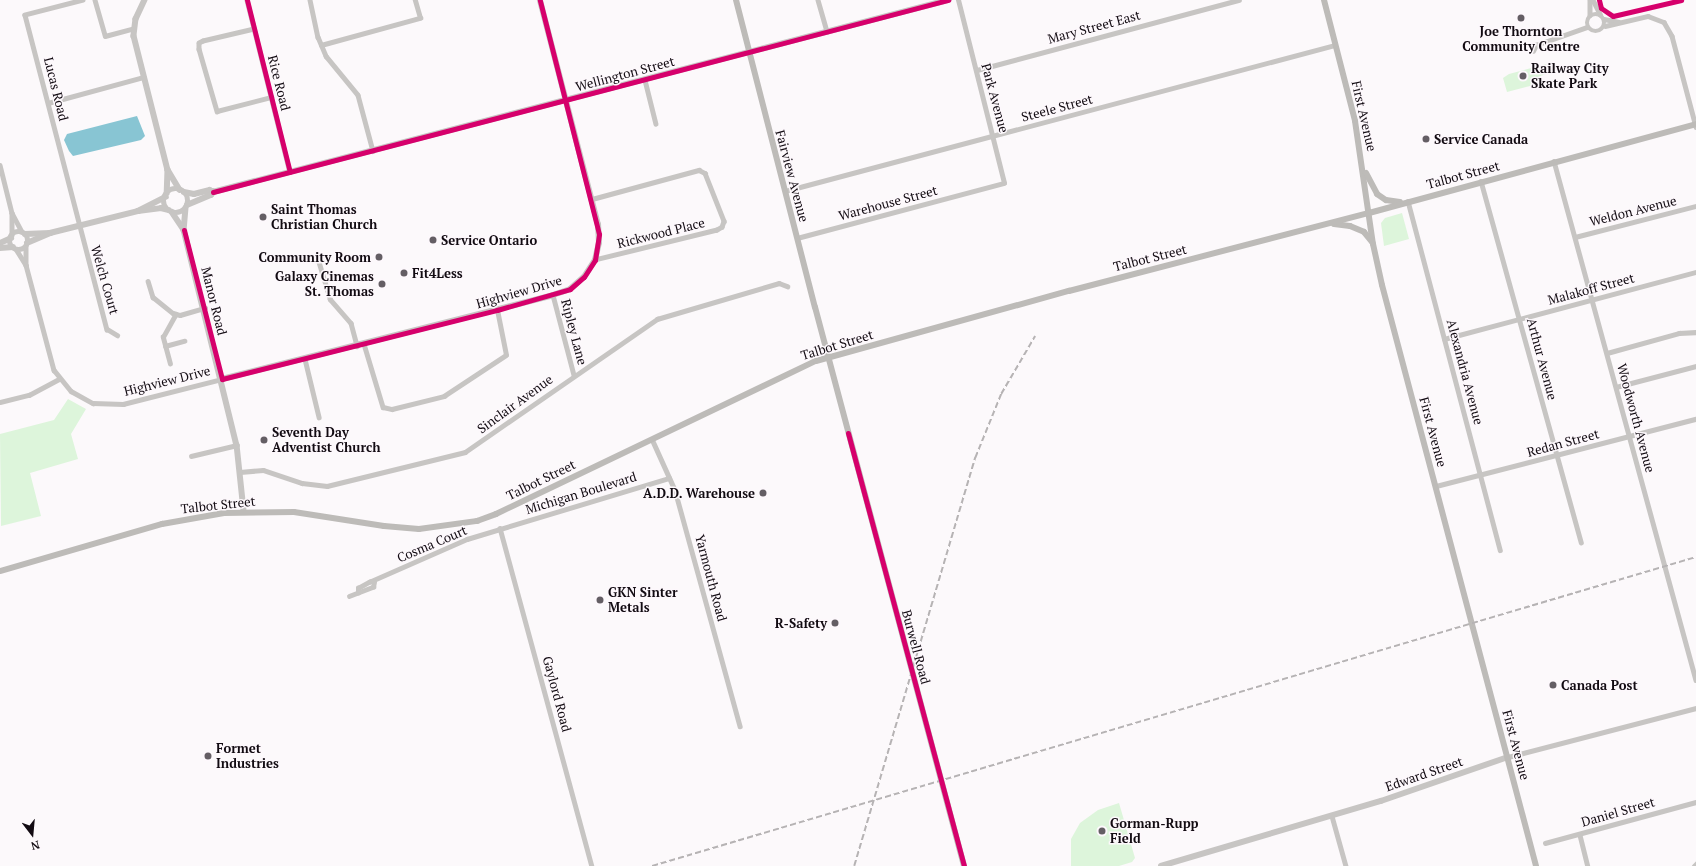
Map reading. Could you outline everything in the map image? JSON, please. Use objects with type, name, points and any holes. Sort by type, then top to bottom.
[{"type":"main road","name":"Fairview Avenue","points":[[736,0],[828,358]]},
{"type":"main road","name":"First Avenue","points":[[1324,0],[1355,121],[1364,168],[1373,244],[1536,866]]},
{"type":"main road","name":"Talbot Street","points":[[0,570],[162,524],[244,511],[294,512],[384,526],[439,528],[477,521],[496,514],[801,368],[828,358],[1069,291],[1328,224],[1405,201],[1554,161],[1696,125]]},
{"type":"main road","points":[[1364,168],[1377,194],[1386,200],[1405,201]]},
{"type":"main road","points":[[1328,224],[1350,226],[1364,232],[1373,244]]},
{"type":"main road","name":"Burwell Road","points":[[828,358],[964,866]]},
{"type":"street","name":"Lucas Road","points":[[79,226],[25,15],[83,0]]},
{"type":"street","points":[[95,0],[105,36],[134,28]]},
{"type":"street","points":[[0,243],[11,236],[23,233],[50,233],[138,211],[161,208],[180,212],[186,207],[188,198],[168,170],[144,78],[134,28],[145,0]]},
{"type":"street","name":"Rice Road","points":[[247,0],[290,172]]},
{"type":"street","points":[[310,0],[321,45],[326,56],[358,95],[373,151]]},
{"type":"street","points":[[321,45],[420,18],[416,0]]},
{"type":"street","name":"Highview Drive","points":[[27,245],[26,265],[52,365],[59,379],[81,398],[108,405],[123,404],[553,295],[577,283],[595,260],[599,234],[592,199],[540,0]]},
{"type":"street","points":[[818,0],[826,32]]},
{"type":"street","name":"Wellington Street","points":[[186,207],[211,195],[214,192],[948,0]]},
{"type":"street","name":"Park Avenue","points":[[958,0],[994,136],[1004,183],[985,189]]},
{"type":"street","name":"Mary Street East","points":[[977,70],[1239,0]]},
{"type":"street","points":[[1590,0],[1590,16],[1586,21],[1587,27],[1595,32],[1605,26],[1648,16],[1659,19],[1668,27],[1696,125]]},
{"type":"street","points":[[1593,0],[1604,19],[1605,26]]},
{"type":"street","points":[[1590,16],[1600,14]]},
{"type":"street","points":[[1604,19],[1621,23]]},
{"type":"street","points":[[1533,51],[1536,45],[1587,27]]},
{"type":"street","points":[[254,29],[204,41],[199,43],[199,49],[217,111],[271,97]]},
{"type":"street","name":"Steele Street","points":[[785,191],[1335,45]]},
{"type":"street","points":[[48,103],[144,78]]},
{"type":"street","points":[[645,80],[656,124]]},
{"type":"street","name":"Woodworth Avenue","points":[[1554,161],[1696,680]]},
{"type":"street","points":[[0,165],[1,175],[12,213],[23,233],[27,245]]},
{"type":"street","points":[[168,170],[165,204],[171,211]]},
{"type":"street","name":"Rickwood Place","points":[[592,199],[698,170],[705,173],[724,221],[720,230],[595,260]]},
{"type":"street","name":"Arthur Avenue","points":[[1481,181],[1581,542]]},
{"type":"street","name":"Warehouse Street","points":[[797,238],[985,189]]},
{"type":"street","points":[[138,211],[174,190],[182,191]]},
{"type":"street","name":"Wellington Street","points":[[182,191],[194,194],[210,190],[214,192]]},
{"type":"street","name":"Alexandria Avenue","points":[[1405,201],[1482,476],[1500,550]]},
{"type":"street","name":"Weldon Avenue","points":[[1575,237],[1696,206]]},
{"type":"street","name":"Manor Road","points":[[186,207],[184,230],[222,379],[237,445],[244,511]]},
{"type":"street","name":"Manor Road","points":[[171,211],[184,230]]},
{"type":"street","points":[[12,213],[11,236],[14,248]]},
{"type":"street","name":"Welch Court","points":[[79,226],[107,329],[116,335]]},
{"type":"street","points":[[0,248],[14,248],[27,245],[50,233]]},
{"type":"street","name":"Highview Drive","points":[[14,248],[26,265]]},
{"type":"street","points":[[319,262],[330,299],[351,323],[356,346]]},
{"type":"street","name":"Malakoff Street","points":[[1444,339],[1696,272]]},
{"type":"street","points":[[148,281],[153,297],[176,314],[180,315],[204,308]]},
{"type":"street","name":"Sinclair Avenue","points":[[240,472],[263,470],[302,483],[327,486],[465,452],[574,375],[657,319],[779,283],[787,286]]},
{"type":"street","name":"Ripley Lane","points":[[553,295],[574,375]]},
{"type":"street","points":[[364,344],[383,407],[392,409],[444,396],[506,355],[497,310]]},
{"type":"street","points":[[170,364],[164,332],[176,314]]},
{"type":"street","points":[[1607,353],[1679,333],[1695,332],[1696,339]]},
{"type":"street","points":[[166,346],[184,341]]},
{"type":"street","points":[[305,359],[319,417]]},
{"type":"street","points":[[1616,387],[1696,366]]},
{"type":"street","points":[[0,402],[29,394],[59,379]]},
{"type":"street","name":"Redan Street","points":[[1436,486],[1482,476],[1696,420]]},
{"type":"street","name":"Yarmouth Road","points":[[652,439],[681,508],[740,726]]},
{"type":"street","points":[[191,456],[237,445]]},
{"type":"street","name":"Michigan Boulevard","points":[[500,528],[669,478]]},
{"type":"street","name":"Cosma Court","points":[[349,596],[373,587],[374,582],[444,549],[500,528]]},
{"type":"street","name":"Gaylord Road","points":[[500,528],[592,866]]},
{"type":"street","name":"Edward Street","points":[[1161,866],[1332,816],[1508,757],[1696,708]]},
{"type":"street","name":"Daniel Street","points":[[1545,843],[1696,802]]},
{"type":"street","points":[[1332,816],[1346,866]]},
{"type":"street","points":[[1580,834],[1588,866]]},
{"type":"green space","name":"Railway City Skate Park","points":[[1546,64],[1548,73],[1533,79],[1534,85],[1507,92],[1503,78],[1509,74]]},
{"type":"green space","points":[[1402,213],[1409,239],[1384,246],[1381,223],[1385,218]]},
{"type":"green space","points":[[68,399],[86,409],[71,434],[78,459],[30,473],[41,516],[1,526],[0,434],[54,420]]},
{"type":"green space","name":"Gorman-Rupp Field","points":[[1119,803],[1135,858],[1132,862],[1119,866],[1071,866],[1071,839],[1080,823],[1098,810]]},
{"type":"water","points":[[137,116],[145,136],[141,140],[73,156],[64,140],[67,134]]},
{"type":"railway","points":[[854,866],[975,458],[1001,394],[1035,336]]},
{"type":"railway","points":[[652,866],[1696,557]]},
{"type":"cycle path","points":[[247,0],[290,172]]},
{"type":"cycle path","points":[[184,230],[222,379],[497,310],[570,289],[584,277],[595,260],[599,234],[540,0]]},
{"type":"cycle path","points":[[213,192],[948,0]]},
{"type":"cycle path","points":[[1599,0],[1601,8],[1613,16],[1681,0]]},
{"type":"cycle path","points":[[848,433],[964,866]]},
{"type":"place","name":"Joe Thornton Community Centre","points":[[1521,18]]},
{"type":"place","name":"Railway City Skate Park","points":[[1523,76]]},
{"type":"place","name":"Service Canada","points":[[1426,139]]},
{"type":"place","name":"Saint Thomas Christian Church","points":[[263,217]]},
{"type":"place","name":"Service Ontario","points":[[433,240]]},
{"type":"place","name":"Community Room","points":[[379,257]]},
{"type":"place","name":"Fit4Less","points":[[404,273]]},
{"type":"place","name":"Galaxy Cinemas St. Thomas","points":[[382,284]]},
{"type":"place","name":"Seventh Day Adventist Church","points":[[264,440]]},
{"type":"place","name":"A.D.D. Warehouse","points":[[763,493]]},
{"type":"place","name":"GKN Sinter Metals","points":[[600,600]]},
{"type":"place","name":"R-Safety","points":[[835,623]]},
{"type":"place","name":"Canada Post","points":[[1553,685]]},
{"type":"place","name":"Formet Industries","points":[[208,756]]},
{"type":"place","name":"Gorman-Rupp Field","points":[[1102,831]]}]
